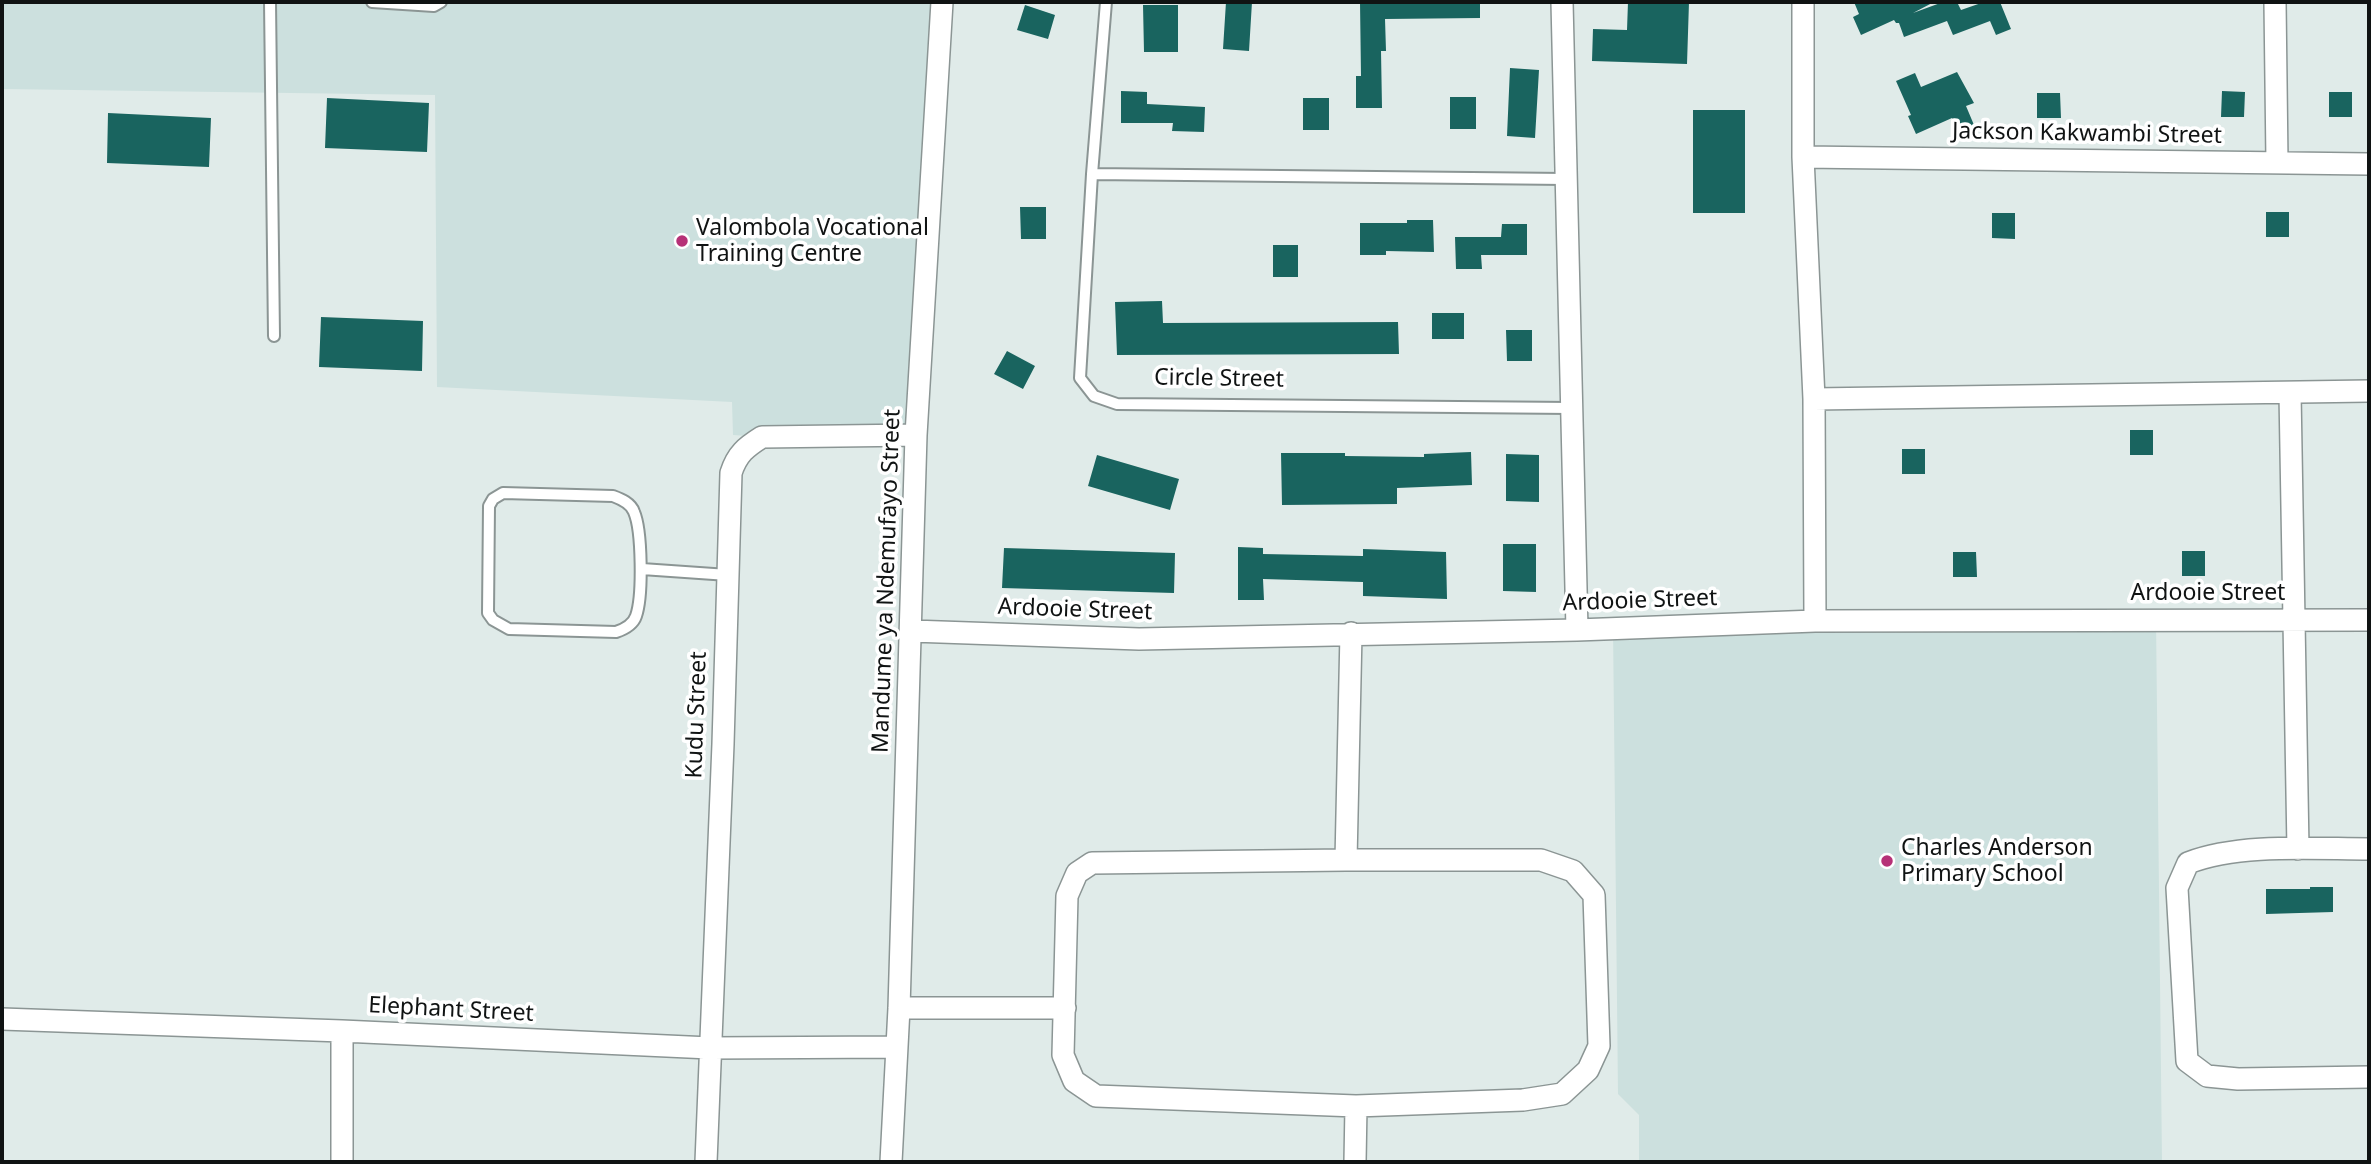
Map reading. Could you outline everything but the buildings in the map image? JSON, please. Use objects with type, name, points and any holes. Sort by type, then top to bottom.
[{"type":"street","name":"Mandume ya Ndemufayo Street","points":[[891,1162],[912,631],[916,435],[942,2]]},
{"type":"street","points":[[1562,2],[1577,630]]},
{"type":"street","points":[[1803,2],[1803,157],[1814,399],[1815,621]]},
{"type":"street","points":[[2275,2],[2277,162]]},
{"type":"street","name":"Jackson Kakwambi Street","points":[[1803,157],[2369,164]]},
{"type":"street","points":[[1814,399],[2369,391]]},
{"type":"street","points":[[2290,393],[2298,849]]},
{"type":"street","name":"Kudu Street","points":[[706,1162],[731,473],[735,459],[742,450],[762,437],[916,435]]},
{"type":"street","name":"Ardooie Street","points":[[912,631],[1139,639],[1577,630],[1815,621],[2369,620]]},
{"type":"street","points":[[1346,860],[1351,633]]},
{"type":"street","points":[[2369,849],[2298,849],[2212,854],[2188,863],[2177,888],[2187,1061],[2207,1076],[2238,1079],[2369,1076]]},
{"type":"street","points":[[1541,860],[1573,872],[1594,895],[1599,1046],[1588,1070],[1562,1094],[1523,1100],[1356,1106],[1096,1096],[1074,1081],[1063,1055],[1065,1008],[1067,896],[1077,873],[1092,863],[1541,860]]},
{"type":"street","points":[[899,1007],[1065,1008]]},
{"type":"street","name":"Elephant Street","points":[[2,1020],[342,1031],[710,1048],[897,1047]]},
{"type":"street","points":[[342,1031],[342,1162]]},
{"type":"street","points":[[1355,1162],[1356,1106]]},
{"type":"lane","points":[[270,2],[274,336]]},
{"type":"lane","points":[[372,2],[434,6],[441,2]]},
{"type":"lane","name":"Circle Street","points":[[1106,2],[1092,174],[1080,378],[1094,396],[1116,404],[1572,408]]},
{"type":"lane","points":[[1092,174],[1566,179]]},
{"type":"lane","points":[[503,493],[613,496],[624,500],[634,511],[642,569],[636,617],[627,628],[616,632],[509,629],[494,621],[488,613],[489,506],[503,493]]},
{"type":"lane","points":[[642,569],[728,575]]},
{"type":"shaded area","name":"Valombola Vocational Training Centre","points":[[2,2],[941,2],[916,435],[733,435],[732,402],[437,387],[435,95],[2,89]]},
{"type":"shaded area","name":"Charles Anderson Primary School","points":[[2156,618],[2162,1162],[1639,1162],[1639,1115],[1618,1094],[1613,627]]},
{"type":"place","name":"Valombola Vocational Training Centre","points":[[682,241]]},
{"type":"place","name":"Charles Anderson Primary School","points":[[1887,861]]}]
